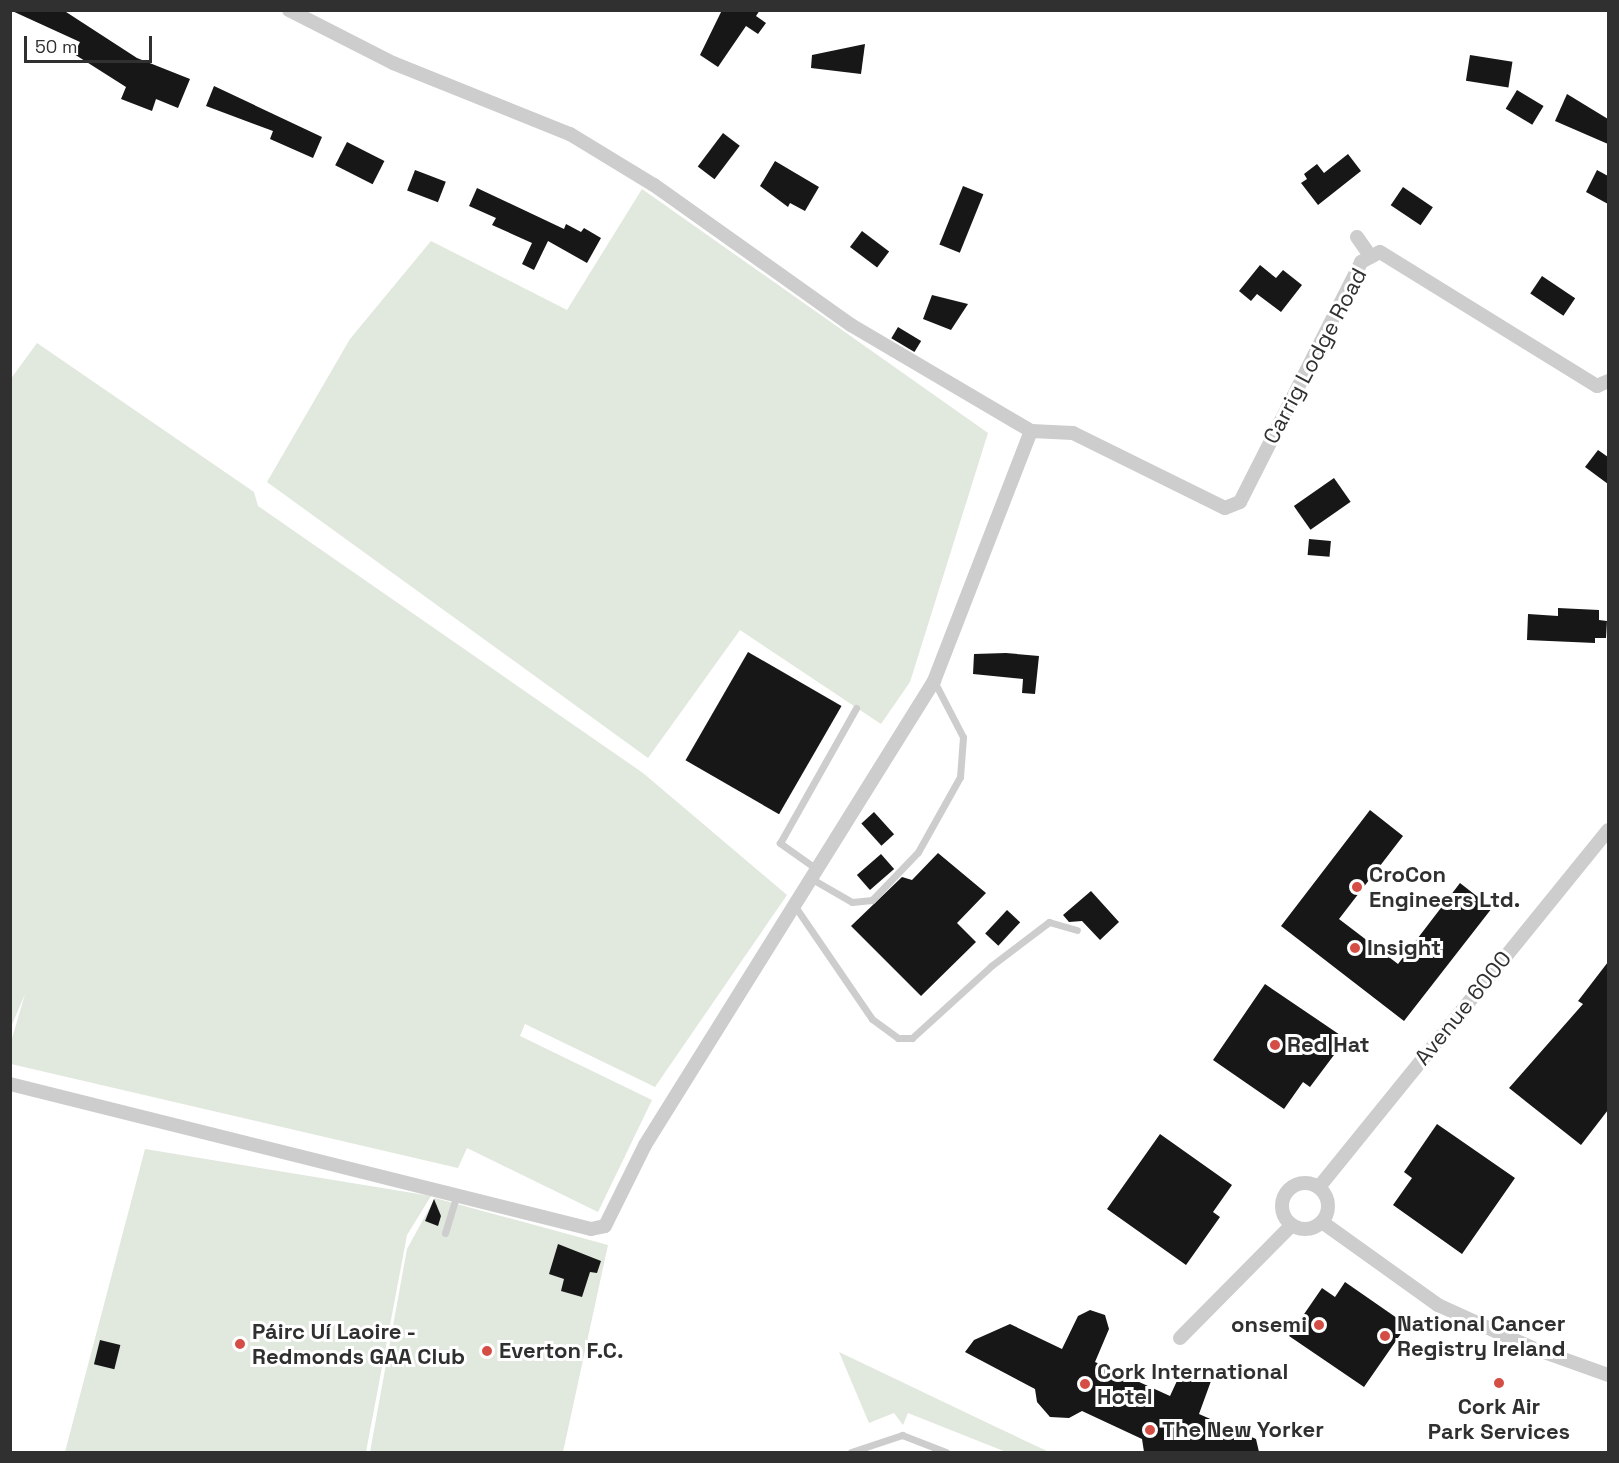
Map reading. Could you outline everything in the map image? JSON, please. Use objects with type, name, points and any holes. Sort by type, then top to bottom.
[{"type":"street","points":[[10,1084],[458,1192],[591,1229],[605,1226],[645,1145],[934,681],[1031,431],[979,405],[851,325],[662,191],[570,134],[393,63],[290,10]]},
{"type":"street","points":[[1357,237],[1371,257]]},
{"type":"street","name":"Carrig Lodge Road","points":[[1031,431],[1073,433],[1225,508],[1240,502],[1361,262],[1380,252],[1398,259],[1520,342],[1598,386],[1608,381]]},
{"type":"street","name":"Avenue 6000","points":[[1319,1187],[1608,830]]},
{"type":"street","points":[[1305,1182],[1319,1187],[1328,1200],[1322,1222],[1307,1229],[1292,1225],[1283,1213],[1286,1192],[1305,1182]]},
{"type":"street","points":[[1322,1222],[1438,1305],[1530,1347],[1608,1375]]},
{"type":"street","points":[[1180,1338],[1292,1225]]},
{"type":"lane","points":[[856,708],[780,843],[815,875],[852,902],[872,900],[918,852],[960,777],[963,737],[934,681]]},
{"type":"lane","points":[[794,905],[872,1018],[898,1038],[912,1038],[991,966],[1049,922],[1077,930]]},
{"type":"lane","points":[[445,1233],[458,1192]]},
{"type":"lane","points":[[851,1452],[894,1436],[946,1452]]},
{"type":"shaded area","points":[[642,189],[988,433],[910,682],[881,724],[740,630],[648,758],[267,482],[350,339],[431,241],[567,310]]},
{"type":"shaded area","points":[[37,343],[254,492],[258,506],[643,773],[787,895],[655,1087],[525,1024],[520,1036],[652,1100],[598,1212],[467,1148],[458,1168],[11,1064],[11,1042],[25,994],[11,1027],[10,380]]},
{"type":"shaded area","name":"Páirc Uí Laoire - Redmonds GAA Club","points":[[145,1149],[431,1196],[407,1235],[366,1452],[65,1452]]},
{"type":"shaded area","name":"Everton F.C.","points":[[435,1198],[608,1245],[563,1452],[370,1452],[407,1249]]},
{"type":"shaded area","points":[[839,1352],[1049,1452],[1006,1452],[908,1413],[903,1425],[894,1413],[869,1423]]},
{"type":"building","points":[[10,10],[63,10],[137,58],[190,79],[178,108],[156,99],[152,111],[121,99],[126,87],[74,54],[80,42]]},
{"type":"building","points":[[722,10],[760,10],[756,16],[766,23],[758,34],[746,26],[718,67],[700,55]]},
{"type":"building","points":[[865,44],[861,74],[811,68],[812,55]]},
{"type":"building","points":[[1470,55],[1512,62],[1508,87],[1466,81]]},
{"type":"building","points":[[214,86],[322,137],[313,158],[270,139],[273,131],[206,106]]},
{"type":"building","points":[[1517,90],[1544,106],[1532,125],[1506,109]]},
{"type":"building","points":[[1567,94],[1608,119],[1608,144],[1555,121]]},
{"type":"building","points":[[723,133],[740,146],[714,179],[698,167]]},
{"type":"building","points":[[347,142],[384,161],[373,184],[335,165]]},
{"type":"building","points":[[1348,154],[1361,171],[1318,205],[1301,183],[1307,179],[1304,174],[1317,164],[1324,173]]},
{"type":"building","points":[[775,161],[819,187],[805,211],[790,203],[788,207],[760,186]]},
{"type":"building","points":[[415,170],[446,182],[438,202],[407,191]]},
{"type":"building","points":[[1597,170],[1608,176],[1608,204],[1586,192]]},
{"type":"building","points":[[963,186],[983,194],[960,253],[939,244]]},
{"type":"building","points":[[1403,187],[1433,207],[1421,225],[1391,205]]},
{"type":"building","points":[[477,188],[564,229],[566,224],[581,232],[584,228],[601,238],[587,263],[548,241],[534,270],[522,264],[532,243],[492,225],[496,218],[469,206]]},
{"type":"building","points":[[862,231],[889,251],[877,267],[850,247]]},
{"type":"building","points":[[1260,265],[1276,278],[1283,270],[1302,285],[1281,312],[1257,294],[1251,301],[1239,291]]},
{"type":"building","points":[[1542,276],[1575,298],[1563,316],[1530,293]]},
{"type":"building","points":[[932,295],[968,304],[951,330],[923,319]]},
{"type":"building","points":[[898,327],[921,341],[914,352],[891,338]]},
{"type":"building","points":[[1598,450],[1608,457],[1608,484],[1585,467]]},
{"type":"building","points":[[1334,478],[1351,502],[1310,530],[1294,506]]},
{"type":"building","points":[[1309,539],[1331,541],[1330,557],[1308,555]]},
{"type":"building","points":[[1558,608],[1599,610],[1599,620],[1607,621],[1606,638],[1595,638],[1595,643],[1527,640],[1528,614],[1558,616]]},
{"type":"building","points":[[748,652],[842,706],[779,814],[686,760]]},
{"type":"building","points":[[1006,653],[1039,656],[1035,694],[1022,693],[1023,679],[973,674],[974,654]]},
{"type":"building","points":[[1370,810],[1403,836],[1339,919],[1398,964],[1460,883],[1492,908],[1404,1021],[1281,926]]},
{"type":"building","points":[[874,812],[894,834],[881,846],[861,823]]},
{"type":"building","points":[[938,853],[986,893],[957,923],[976,942],[921,996],[851,926],[902,877],[912,880]]},
{"type":"building","points":[[881,854],[894,869],[870,890],[857,875]]},
{"type":"building","points":[[1091,891],[1119,922],[1100,940],[1082,921],[1069,922],[1063,915]]},
{"type":"building","points":[[1007,910],[1020,922],[998,946],[985,933]]},
{"type":"building","points":[[1608,962],[1608,1110],[1581,1145],[1509,1088],[1583,1004],[1578,1001]]},
{"type":"building","points":[[1265,984],[1346,1039],[1310,1087],[1303,1082],[1284,1109],[1213,1060]]},
{"type":"building","points":[[1437,1124],[1515,1178],[1462,1254],[1393,1205],[1412,1178],[1404,1172]]},
{"type":"building","points":[[1160,1134],[1232,1185],[1213,1212],[1220,1217],[1186,1265],[1107,1209]]},
{"type":"building","points":[[434,1199],[441,1216],[438,1226],[425,1221]]},
{"type":"building","points":[[558,1244],[601,1261],[597,1273],[590,1272],[582,1297],[561,1291],[564,1279],[549,1274]]},
{"type":"building","points":[[1345,1282],[1407,1325],[1364,1387],[1289,1336],[1322,1288],[1335,1297]]},
{"type":"building","name":"Cork International Hotel","points":[[1090,1310],[1105,1315],[1109,1329],[1095,1362],[1170,1396],[1182,1370],[1203,1368],[1211,1381],[1199,1414],[1256,1439],[1259,1452],[1144,1452],[1142,1439],[1082,1411],[1069,1418],[1050,1417],[1037,1402],[1035,1389],[965,1352],[974,1340],[1010,1324],[1062,1349],[1078,1316]]},
{"type":"building","points":[[100,1340],[120,1345],[114,1369],[94,1364]]},
{"type":"place","name":"CroCon Engineers Ltd.","points":[[1357,887]]},
{"type":"place","name":"Insight","points":[[1355,948]]},
{"type":"place","name":"Red Hat","points":[[1275,1045]]},
{"type":"place","name":"onsemi","points":[[1319,1325]]},
{"type":"place","name":"National Cancer Registry Ireland","points":[[1385,1336]]},
{"type":"place","name":"Páirc Uí Laoire - Redmonds GAA Club","points":[[240,1344]]},
{"type":"place","name":"Everton F.C.","points":[[487,1351]]},
{"type":"place","name":"Cork Air Park Services","points":[[1499,1383]]},
{"type":"place","name":"Cork International Hotel","points":[[1085,1384]]},
{"type":"place","name":"The New Yorker","points":[[1150,1430]]}]
